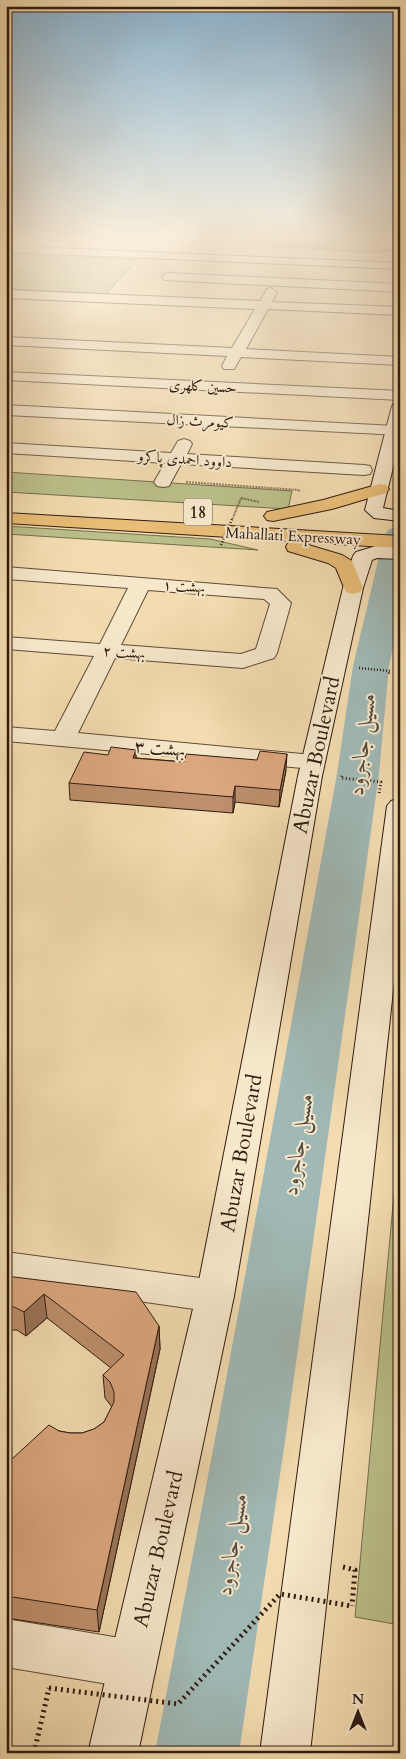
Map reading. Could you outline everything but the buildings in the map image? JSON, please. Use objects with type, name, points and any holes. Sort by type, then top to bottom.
[{"type":"highway","points":[[273,516],[326,505],[380,489]]},
{"type":"highway","name":"Mahallati Expressway","points":[[256,508],[273,516],[332,520]]},
{"type":"highway","name":"Mahallati Expressway","points":[[6,518],[245,533],[395,531]]},
{"type":"highway","points":[[245,533],[335,559],[345,565],[353,588]]},
{"type":"street","points":[[163,481],[254,323],[235,322]]},
{"type":"street","points":[[6,341],[400,361]]},
{"type":"street","name":"حسین کلهری","points":[[6,376],[400,396]]},
{"type":"street","points":[[395,531],[380,514],[367,516],[380,489],[400,406]]},
{"type":"street","name":"کیومرث زال","points":[[6,410],[395,431]]},
{"type":"street","name":"داوود احمدی پاکرو","points":[[6,448],[364,470]]},
{"type":"street","name":"Abuzar Boulevard","points":[[113,1753],[332,772],[353,588],[363,556],[384,552],[395,531]]},
{"type":"street","name":"بهشت ۱","points":[[6,573],[270,593],[280,603],[266,653],[243,662]]},
{"type":"street","points":[[63,739],[141,583]]},
{"type":"street","name":"بهشت ۲","points":[[6,643],[243,662]]},
{"type":"street","name":"بهشت ۳","points":[[6,734],[63,739],[332,772]]},
{"type":"street","points":[[285,1753],[385,794]]},
{"type":"street","points":[[6,1267],[215,1296]]},
{"type":"street","points":[[6,1643],[132,1664]]},
{"type":"path","points":[[163,481],[299,490],[302,496]]},
{"type":"path","points":[[221,545],[241,498],[259,500],[256,508]]},
{"type":"path","points":[[358,668],[390,671],[388,675]]},
{"type":"path","points":[[332,772],[385,794]]},
{"type":"path","points":[[34,1753],[49,1688],[178,1704],[280,1594],[352,1606],[355,1570]]},
{"type":"green space","points":[[6,472],[292,491],[288,509],[6,492]]},
{"type":"green space","points":[[6,526],[210,539],[258,550],[6,534]]},
{"type":"green space","points":[[400,1129],[400,1625],[355,1617]]},
{"type":"waterway","name":"مسیل جاجرود","points":[[197,1753],[251,1434],[358,774],[371,666],[400,536]]}]
